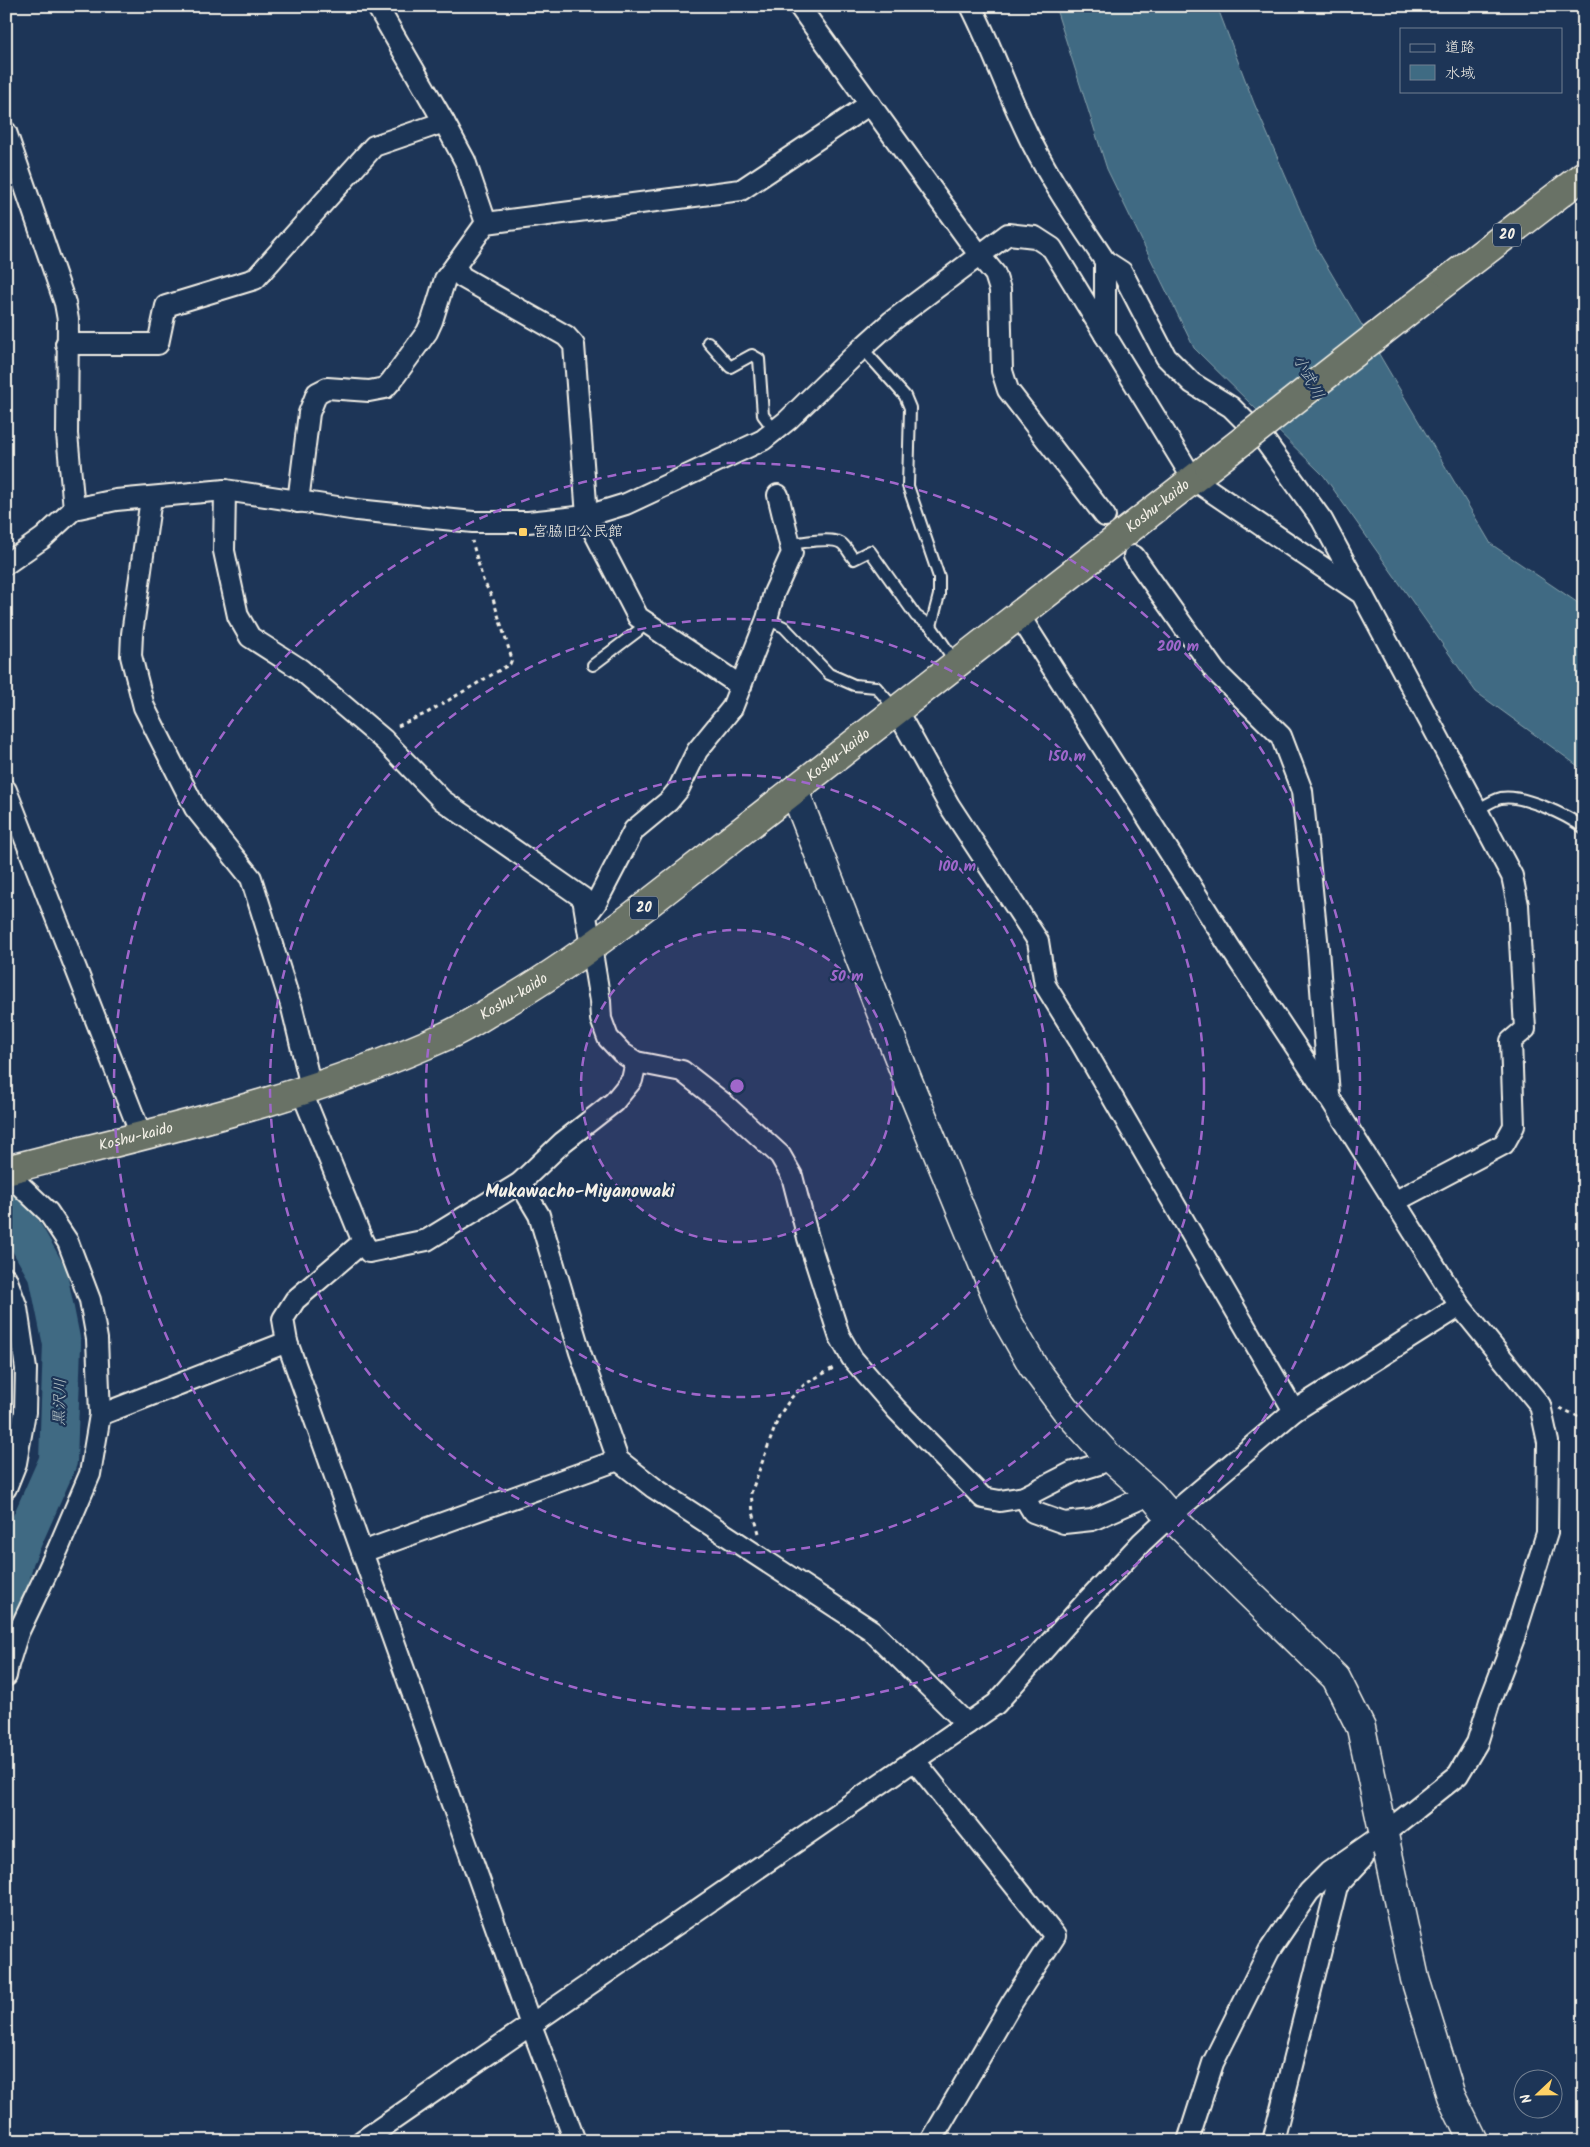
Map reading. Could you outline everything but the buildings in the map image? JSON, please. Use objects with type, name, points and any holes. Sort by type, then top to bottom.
[{"type":"highway","name":"Koshu-kaido","points":[[6,1171],[260,1104],[306,1089],[362,1070],[447,1036],[510,1001],[591,947],[1584,175]]},
{"type":"street","points":[[377,6],[465,161],[486,223]]},
{"type":"street","points":[[799,6],[995,274],[1000,290],[1002,371],[1008,390],[1105,516]]},
{"type":"street","points":[[971,6],[986,36],[1032,143],[1054,186],[1105,261],[1122,272],[1166,357],[1192,383],[1231,406],[1265,441],[1322,520],[1512,876],[1518,905],[1525,1028],[1511,1041],[1514,1126],[1504,1144],[1394,1202]]},
{"type":"street","points":[[298,502],[308,413],[317,393],[327,388],[369,391],[385,388],[427,332],[446,279],[486,223],[741,190],[870,104]]},
{"type":"street","points":[[66,344],[158,344],[166,306],[255,279],[374,146],[444,122]]},
{"type":"street","points":[[6,132],[60,283],[68,320],[66,344],[67,434],[74,509]]},
{"type":"street","points":[[6,564],[43,538],[74,509],[116,500],[225,490],[298,502],[473,522],[528,522],[587,516],[626,504],[763,440],[892,322],[1008,234],[1035,237],[1052,248],[1105,335],[1201,473],[1362,594]]},
{"type":"street","points":[[1105,261],[1105,335]]},
{"type":"street","points":[[454,266],[462,277],[566,336],[574,345],[587,516],[633,608],[645,623],[741,686]]},
{"type":"street","points":[[225,490],[224,551],[238,616],[250,637],[300,670],[380,737],[442,800],[583,898],[600,1001],[601,1019],[608,1038],[622,1053],[636,1062],[682,1071],[723,1103],[780,1155],[792,1176],[808,1238],[839,1335],[852,1358],[896,1409],[983,1498],[1000,1500],[1024,1497],[1074,1472],[1099,1464],[1106,1454]]},
{"type":"street","points":[[586,916],[596,903],[634,830],[669,801],[678,790],[693,757],[732,708],[767,619],[774,593],[792,553],[778,495]]},
{"type":"street","points":[[152,498],[132,634],[131,656],[142,700],[195,808],[251,878],[292,1008],[306,1089],[363,1242],[370,1252],[427,1240],[520,1183],[563,1142],[614,1102],[632,1080],[636,1062]]},
{"type":"street","points":[[1134,556],[1215,671],[1281,736],[1302,791],[1318,949],[1329,1097]]},
{"type":"street","points":[[1018,615],[1229,946],[1329,1097],[1460,1306],[1540,1406],[1548,1442],[1547,1533],[1514,1638],[1490,1700],[1477,1743],[1458,1775],[1385,1833],[1329,1872],[1309,1892],[1269,1952],[1213,2062],[1188,2141]]},
{"type":"street","points":[[897,711],[949,805],[1038,941],[1045,985],[1081,1043],[1294,1411]]},
{"type":"street","points":[[6,790],[141,1135]]},
{"type":"street","points":[[794,790],[908,1081],[1004,1315],[1033,1366],[1065,1409],[1106,1454],[1151,1494],[1170,1516],[1336,1678],[1361,1728],[1415,1979],[1451,2096],[1473,2141]]},
{"type":"street","points":[[6,1171],[48,1212],[68,1242],[90,1300],[97,1339],[100,1414],[90,1474],[58,1549],[18,1633],[6,1676]]},
{"type":"street","points":[[520,1183],[539,1215],[580,1352],[618,1460],[654,1488],[871,1630],[967,1724]]},
{"type":"street","points":[[363,1242],[295,1300],[283,1319],[287,1342],[574,2141]]},
{"type":"street","points":[[6,1278],[17,1308],[26,1370],[25,1412],[16,1463],[6,1488]]},
{"type":"street","points":[[362,2141],[996,1704],[1084,1603],[1142,1542],[1170,1516],[1294,1411],[1460,1306]]},
{"type":"street","points":[[100,1414],[287,1342]]},
{"type":"street","points":[[362,1552],[618,1460]]},
{"type":"street","points":[[1024,1497],[1033,1512],[1064,1523],[1092,1520],[1151,1494]]},
{"type":"street","points":[[915,1761],[1055,1936],[1011,2004],[931,2141]]},
{"type":"street","points":[[1274,2141],[1337,1886],[1385,1833]]},
{"type":"lane","points":[[708,342],[730,367],[752,355],[759,359],[763,415],[775,430]]},
{"type":"lane","points":[[862,348],[905,396],[910,408],[908,486],[939,577],[939,595],[931,626]]},
{"type":"lane","points":[[790,545],[800,542],[833,541],[842,544],[854,559],[870,551],[916,616],[931,626],[956,664]]},
{"type":"lane","points":[[767,619],[784,627],[829,674],[854,685],[876,687],[897,711]]},
{"type":"lane","points":[[593,665],[638,631],[645,623]]},
{"type":"lane","points":[[1477,810],[1500,798],[1514,798],[1571,818],[1584,828]]},
{"type":"path","points":[[380,737],[389,730],[427,713],[510,664],[512,659],[493,599],[483,580],[472,543],[473,522]]},
{"type":"path","points":[[759,1557],[763,1544],[753,1512],[750,1493],[779,1416],[791,1398],[805,1384],[852,1358]]},
{"type":"water","name":"小武川","points":[[1055,6],[1217,6],[1254,103],[1317,249],[1491,544],[1584,607],[1584,773],[1578,766],[1476,692],[1324,476],[1194,348],[1107,169]]},
{"type":"waterway","name":"黒沢川","points":[[6,1208],[13,1214],[48,1275],[62,1344],[58,1461],[15,1558],[6,1598]]},
{"type":"place","name":"宮脇旧公民館","points":[[523,532]]},
{"type":"district","name":"Mukawacho-Miyanowaki","points":[[580,1192]]}]
